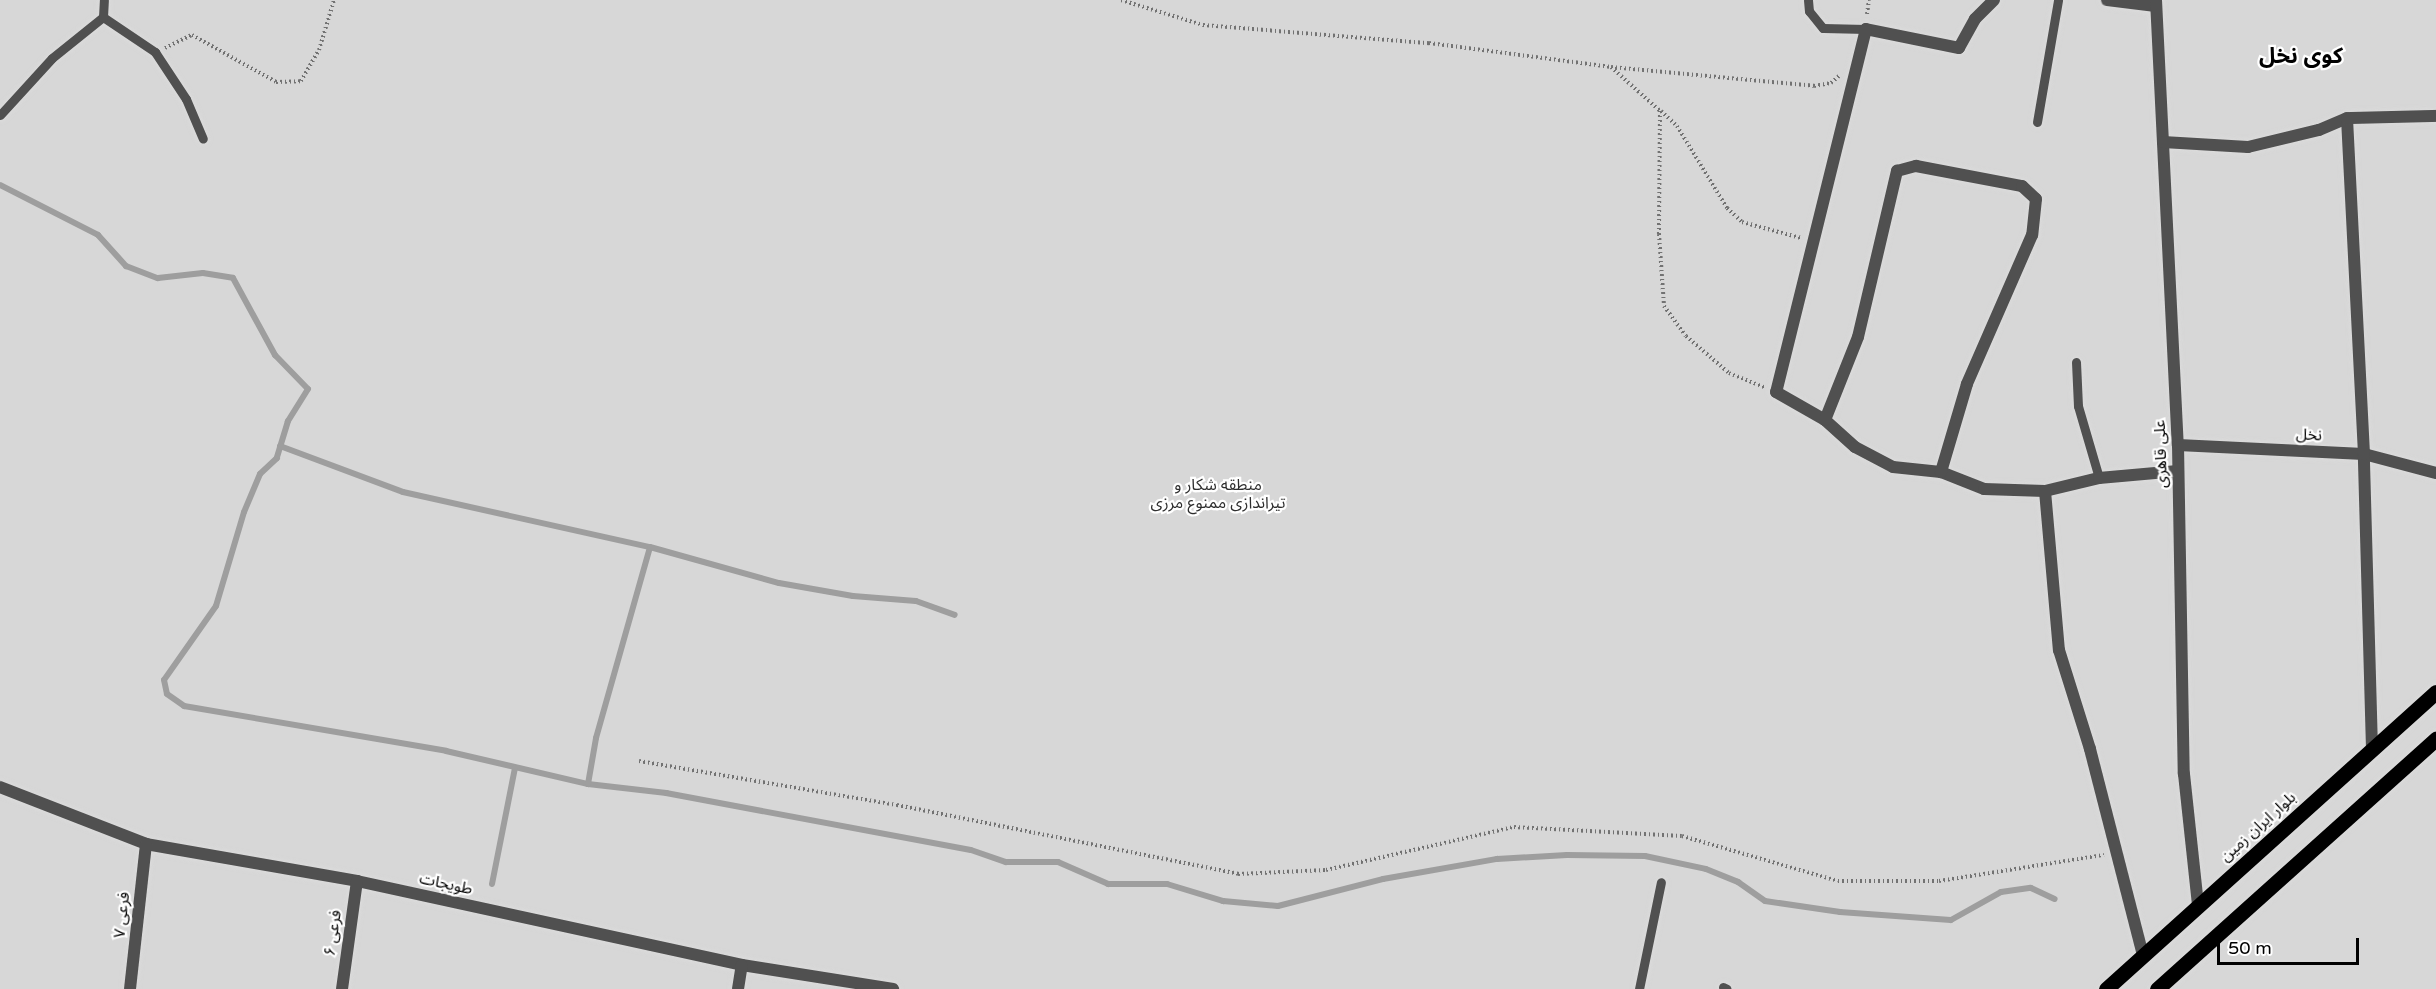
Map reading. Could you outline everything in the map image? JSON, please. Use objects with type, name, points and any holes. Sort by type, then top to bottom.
[{"type":"main road","name":"بلوار ایران زمین","points":[[2106,989],[2436,693]]},
{"type":"main road","points":[[2157,989],[2436,739]]},
{"type":"street","points":[[1994,0],[1975,19],[1959,48],[1866,29],[1776,392],[1825,420],[1855,447],[1893,467],[1941,472],[1984,489],[2045,491],[2099,478],[2178,471]]},
{"type":"street","points":[[2107,0],[2156,3]]},
{"type":"street","name":"علی قاهری","points":[[2156,3],[2178,445],[2184,774],[2198,906]]},
{"type":"street","points":[[2163,142],[2248,147],[2319,130],[2347,118],[2436,116]]},
{"type":"street","points":[[2347,118],[2364,454],[2372,749]]},
{"type":"street","points":[[1825,420],[1858,337],[1897,171],[1916,166],[2022,186],[2036,199],[2032,235],[1967,384],[1941,472]]},
{"type":"street","name":"نخل","points":[[2178,445],[2364,454],[2436,473]]},
{"type":"street","points":[[2045,491],[2059,650],[2117,853],[2143,956]]},
{"type":"street","name":"طویجات","points":[[0,787],[146,844],[357,881],[742,965],[893,989]]},
{"type":"street","name":"فرعی ۷","points":[[130,989],[146,844]]},
{"type":"street","name":"فرعی ۶","points":[[342,989],[357,881]]},
{"type":"street","points":[[738,989],[742,965]]},
{"type":"lane","points":[[0,115],[52,58],[103,18],[104,0]]},
{"type":"lane","points":[[1808,0],[1809,11],[1823,28],[1866,29]]},
{"type":"lane","points":[[2037,122],[2058,0]]},
{"type":"lane","points":[[103,18],[155,52],[186,99],[203,139]]},
{"type":"lane","points":[[2076,362],[2079,406],[2099,478]]},
{"type":"lane","points":[[1639,989],[1661,882]]},
{"type":"path","points":[[155,52],[192,35],[276,82],[301,81],[320,50],[334,0]]},
{"type":"path","points":[[1121,0],[1203,25],[1429,43],[1611,67],[1814,86],[1831,83],[1858,59]]},
{"type":"path","points":[[1611,67],[1677,126],[1727,208],[1742,222],[1813,242]]},
{"type":"path","points":[[1660,111],[1659,234],[1664,306],[1686,336],[1729,373],[1776,392]]},
{"type":"path","points":[[639,761],[897,805],[1238,874],[1326,870],[1514,827],[1682,836],[1839,881],[1939,881],[2117,853]]},
{"type":"green space","name":"منطقه شکار و تیراندازی ممنوع مرزی","points":[[0,0],[2436,0],[2436,989],[0,989]]},
{"type":"waterway","points":[[0,185],[98,235],[126,266],[158,278],[203,273],[233,278],[275,355],[308,389],[288,421],[277,458],[260,474],[244,512],[216,606],[164,680],[167,694],[184,706],[446,751],[588,784],[666,793],[971,850],[1006,862],[1058,862],[1108,884],[1167,884],[1223,901],[1278,906],[1383,879],[1497,859],[1567,855],[1645,856],[1706,869],[1738,882],[1765,901],[1840,912],[1951,920],[2001,892],[2031,888],[2055,899]]},
{"type":"waterway","points":[[280,446],[403,492],[650,547]]},
{"type":"waterway","points":[[588,784],[596,738],[650,547],[779,583],[853,596],[916,601],[955,615]]},
{"type":"waterway","points":[[492,884],[515,768]]},
{"type":"district","name":"کوی نخل","points":[[2301,57]]}]
